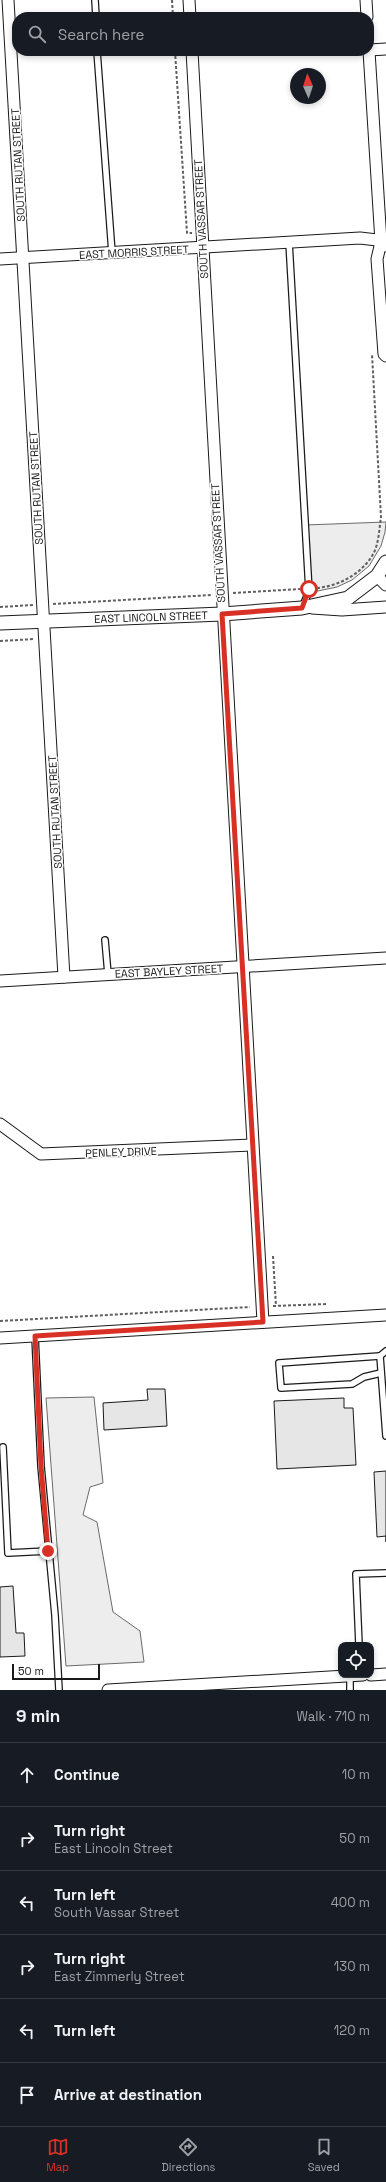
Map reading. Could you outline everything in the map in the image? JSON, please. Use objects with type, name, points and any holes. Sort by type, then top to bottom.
[{"type":"street","name":"SOUTH RUTAN STREET","points":[[8,0],[64,977]]},
{"type":"street","points":[[189,0],[190,12]]},
{"type":"street","points":[[366,0],[367,12]]},
{"type":"street","points":[[374,50],[386,49]]},
{"type":"street","name":"SOUTH VASSAR STREET","points":[[192,56],[222,614],[263,1322]]},
{"type":"street","points":[[369,56],[384,244],[377,259],[384,354],[386,356]]},
{"type":"street","name":"EAST MORRIS STREET","points":[[0,259],[360,238],[384,244]]},
{"type":"street","points":[[382,581],[386,562]]},
{"type":"street","name":"EAST LINCOLN STREET","points":[[302,608],[348,598],[382,581]]},
{"type":"street","name":"EAST LINCOLN STREET","points":[[0,623],[44,620],[222,614],[302,608],[342,610],[386,607]]},
{"type":"street","name":"EAST BAYLEY STREET","points":[[0,981],[386,958]]},
{"type":"street","name":"PENLEY DRIVE","points":[[0,1124],[41,1154],[252,1145]]},
{"type":"street","points":[[0,1338],[386,1315]]},
{"type":"street","points":[[374,1674],[386,1674]]},
{"type":"street","points":[[108,1690],[256,1685],[338,1677]]},
{"type":"lane","points":[[95,0],[96,12]]},
{"type":"lane","points":[[97,56],[112,253]]},
{"type":"lane","points":[[290,242],[309,589],[302,608]]},
{"type":"lane","points":[[105,940],[108,974]]},
{"type":"lane","points":[[35,1336],[41,1466],[59,1690]]},
{"type":"lane","points":[[381,1373],[364,1377],[352,1384],[281,1388],[280,1363],[380,1356],[386,1350]]},
{"type":"lane","points":[[380,1356],[386,1436]]},
{"type":"lane","points":[[2,1447],[8,1553],[48,1551]]},
{"type":"lane","points":[[359,1642],[356,1574],[386,1573]]},
{"type":"lane","points":[[350,1690],[356,1678]]},
{"type":"path","points":[[172,0],[173,12]]},
{"type":"path","points":[[175,56],[187,233],[202,232]]},
{"type":"path","points":[[0,607],[309,589],[340,583],[358,571],[372,556],[378,540],[381,517],[372,351]]},
{"type":"path","points":[[273,1256],[276,1306]]},
{"type":"path","points":[[0,1322],[327,1304]]},
{"type":"shaded area","points":[[386,522],[381,546],[369,566],[352,580],[337,587],[308,593],[305,525]]},
{"type":"shaded area","points":[[94,1397],[103,1483],[90,1487],[83,1515],[97,1522],[113,1612],[140,1631],[144,1662],[66,1666],[46,1398]]},
{"type":"building","points":[[147,1389],[165,1389],[167,1426],[104,1430],[103,1403],[148,1400]]},
{"type":"building","points":[[344,1398],[344,1408],[353,1408],[356,1465],[277,1469],[274,1401]]},
{"type":"building","points":[[386,1471],[386,1536],[377,1537],[374,1472]]},
{"type":"building","points":[[13,1586],[16,1633],[24,1633],[25,1656],[0,1657],[0,1587]]},
{"type":"route","points":[[48,1551],[41,1466],[35,1336],[263,1322],[222,614],[302,608],[309,589]]}]
